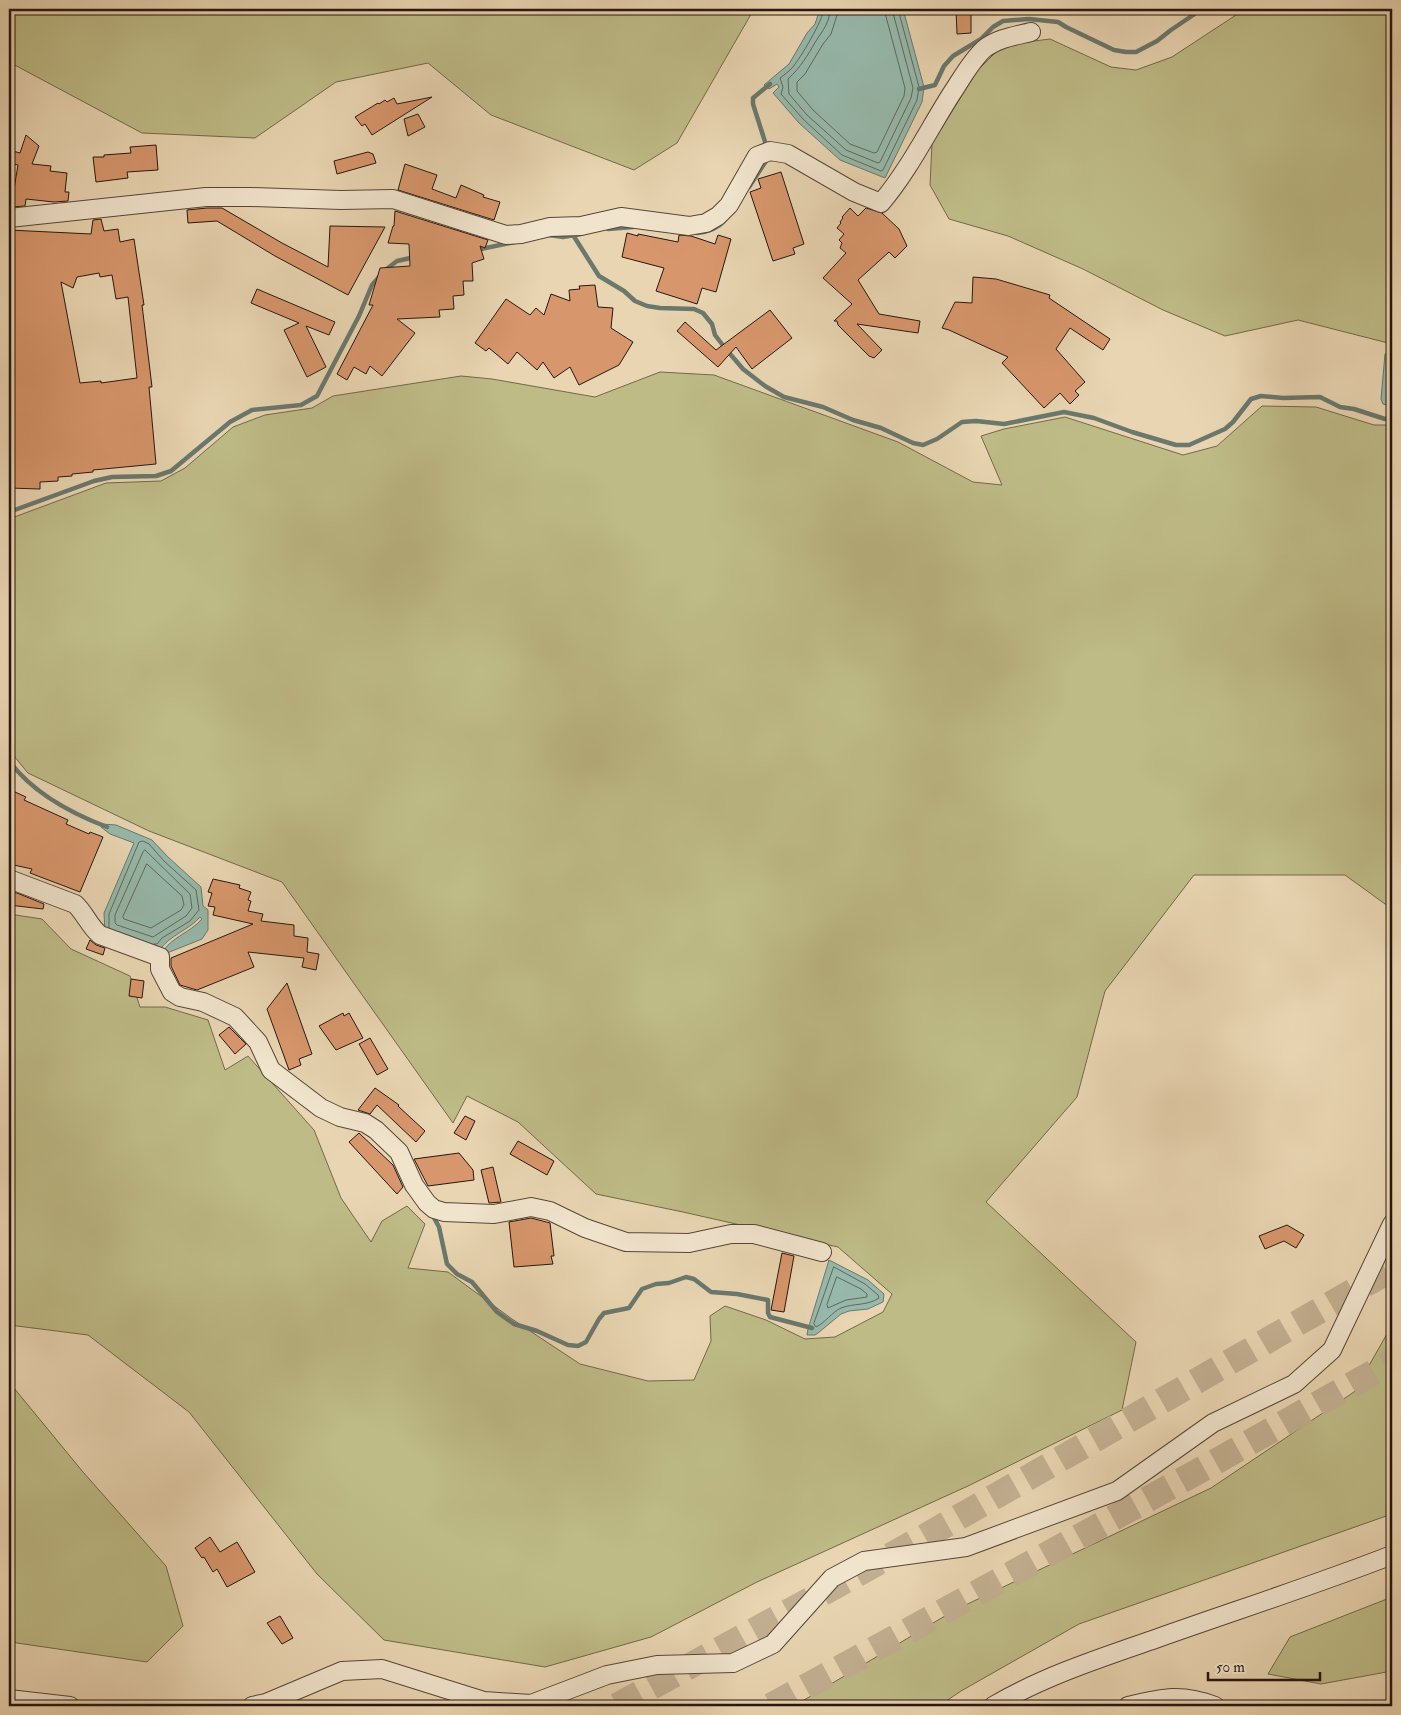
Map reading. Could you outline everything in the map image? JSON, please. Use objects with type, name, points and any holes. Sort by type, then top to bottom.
[{"type":"street","points":[[9,218],[206,197],[251,196],[341,200],[393,199],[506,235],[521,234],[550,227],[581,226],[621,217],[689,226],[706,223],[718,216],[729,205],[757,156],[766,152],[788,154],[854,192],[881,202],[896,184],[964,74],[979,55],[985,49],[1004,38],[1031,32]]},
{"type":"street","points":[[9,879],[75,904],[82,910],[93,930],[160,957],[160,969],[172,992],[180,997],[203,1002],[235,1017],[258,1042],[271,1070],[321,1108],[340,1117],[365,1123],[376,1130],[399,1152],[414,1186],[427,1203],[434,1208],[444,1212],[494,1214],[531,1206],[550,1211],[585,1228],[626,1242],[689,1243],[730,1234],[754,1234],[822,1252]]},
{"type":"street","points":[[261,1705],[342,1671],[382,1669],[484,1701],[531,1704],[607,1675],[657,1664],[733,1663],[773,1644],[832,1578],[864,1561],[966,1547],[1117,1491],[1214,1423],[1294,1384],[1332,1350],[1392,1224]]},
{"type":"street","points":[[993,1706],[1097,1659],[1332,1578],[1392,1555]]},
{"type":"street","points":[[1128,1706],[1171,1697],[1187,1698],[1215,1706]]},
{"type":"street","points":[[9,1699],[70,1706]]},
{"type":"shaded area","points":[[9,9],[754,9],[677,143],[634,170],[491,115],[428,63],[336,82],[255,138],[142,133],[9,62]]},
{"type":"shaded area","points":[[1265,9],[1392,9],[1392,344],[1298,320],[1225,336],[1163,310],[1083,269],[1008,236],[949,219],[930,185],[932,143],[978,70],[1003,45],[1050,39],[1111,67],[1136,70],[1172,57],[1236,15]]},
{"type":"shaded area","points":[[660,372],[714,375],[898,442],[973,482],[1002,485],[981,436],[1004,429],[1065,417],[1183,455],[1217,446],[1262,406],[1316,407],[1374,425],[1392,425],[1392,909],[1345,875],[1194,875],[1105,991],[1077,1097],[986,1202],[1136,1342],[1122,1410],[968,1486],[757,1582],[651,1637],[545,1667],[384,1640],[317,1574],[189,1412],[88,1335],[9,1325],[9,914],[42,919],[71,949],[130,976],[140,1007],[165,1007],[208,1020],[225,1070],[248,1056],[314,1130],[341,1198],[371,1242],[382,1221],[407,1206],[425,1224],[408,1268],[448,1272],[512,1319],[580,1364],[648,1381],[694,1380],[711,1341],[710,1316],[725,1306],[766,1320],[805,1339],[835,1337],[883,1312],[892,1294],[838,1247],[596,1194],[518,1122],[467,1096],[453,1123],[282,882],[149,831],[28,773],[9,750],[9,519],[106,483],[161,481],[185,468],[233,427],[265,415],[312,408],[333,396],[461,376],[492,379],[595,397]]},
{"type":"shaded area","points":[[1392,1325],[1392,1514],[1079,1624],[961,1691],[939,1706],[794,1706],[955,1610],[1211,1488],[1354,1392]]},
{"type":"shaded area","points":[[9,1382],[83,1472],[166,1566],[183,1626],[147,1662],[17,1643],[9,1640]]},
{"type":"shaded area","points":[[1392,1597],[1392,1671],[1321,1684],[1268,1674],[1290,1637]]},
{"type":"water","points":[[820,9],[903,9],[924,87],[922,102],[885,178],[840,160],[799,123],[773,93],[779,87],[777,84],[769,89],[764,85],[789,64],[807,33],[815,24]]},
{"type":"water","points":[[1385,354],[1392,354],[1392,406],[1383,404],[1381,399]]},
{"type":"water","points":[[102,824],[116,825],[152,840],[201,887],[203,906],[208,910],[208,930],[202,939],[167,953],[162,953],[170,943],[197,924],[202,919],[200,917],[168,941],[159,951],[105,933],[104,913],[134,843],[110,834],[101,827]]},
{"type":"water","points":[[829,1260],[868,1280],[884,1294],[883,1302],[868,1309],[841,1314],[815,1335],[807,1335],[808,1329]]},
{"type":"building","points":[[956,9],[971,9],[971,33],[957,34]]},
{"type":"building","points":[[432,97],[372,135],[365,124],[362,126],[355,117],[385,100],[387,102],[394,98],[397,104]]},
{"type":"building","points":[[418,114],[425,127],[408,136],[404,119]]},
{"type":"building","points":[[26,135],[39,146],[32,164],[51,166],[50,171],[67,173],[65,192],[69,192],[68,201],[54,202],[26,199],[25,206],[11,207],[18,165],[9,163],[9,150],[20,153]]},
{"type":"building","points":[[156,145],[158,170],[127,172],[128,178],[96,182],[93,157],[131,153],[130,147]]},
{"type":"building","points":[[368,152],[373,154],[376,163],[337,174],[334,161]]},
{"type":"building","points":[[405,164],[437,175],[432,189],[456,198],[461,185],[484,195],[483,197],[500,202],[494,220],[398,190]]},
{"type":"building","points":[[781,172],[804,244],[793,248],[795,254],[773,261],[750,192],[761,188],[758,179]]},
{"type":"building","points":[[222,208],[328,267],[330,226],[385,227],[348,295],[275,256],[217,221],[188,223],[187,210]]},
{"type":"building","points":[[850,208],[858,216],[866,208],[882,213],[899,229],[907,246],[895,258],[889,252],[858,280],[879,314],[920,321],[918,333],[857,324],[882,350],[874,358],[869,356],[838,325],[837,321],[834,321],[852,304],[823,278],[846,253],[840,248],[842,243],[839,240],[844,234],[837,228],[841,223],[842,217]]},
{"type":"building","points":[[395,211],[488,240],[485,248],[480,246],[484,259],[472,263],[473,281],[463,281],[464,295],[453,296],[454,309],[439,310],[440,317],[397,319],[415,333],[382,376],[370,366],[366,374],[354,367],[347,380],[337,374],[373,305],[369,305],[380,268],[410,266],[409,244],[388,243],[394,226]]},
{"type":"building","points":[[101,219],[104,231],[118,229],[120,242],[134,239],[144,305],[142,305],[152,387],[149,387],[156,464],[93,470],[93,472],[58,477],[58,481],[40,482],[40,489],[9,488],[9,230],[91,234],[93,220]],"holes":[[[99,273],[100,277],[112,275],[116,299],[128,297],[137,378],[101,383],[101,381],[80,383],[61,282],[73,288],[77,277]]]},
{"type":"building","points":[[627,233],[678,242],[679,235],[691,236],[715,244],[718,235],[731,239],[716,292],[702,288],[697,304],[656,291],[664,268],[622,257]]},
{"type":"building","points":[[973,277],[996,279],[1050,295],[1049,298],[1110,339],[1103,350],[1070,328],[1056,349],[1085,382],[1075,391],[1079,395],[1070,404],[1060,393],[1044,408],[1002,363],[1008,357],[942,328],[955,302],[972,303]]},
{"type":"building","points":[[595,285],[598,307],[613,308],[611,328],[633,342],[619,365],[579,385],[570,367],[554,378],[543,362],[537,370],[517,352],[508,364],[489,348],[486,351],[475,343],[506,299],[530,315],[536,308],[544,315],[551,294],[570,301],[569,290],[580,289],[579,286]]},
{"type":"building","points":[[257,289],[335,322],[329,335],[306,326],[326,367],[307,377],[284,330],[299,323],[251,303]]},
{"type":"building","points":[[770,310],[792,338],[752,369],[736,347],[718,367],[677,331],[685,322],[716,350]]},
{"type":"building","points":[[15,792],[26,797],[24,800],[68,820],[66,824],[89,834],[90,832],[103,837],[80,892],[30,873],[32,869],[9,864],[9,804]]},
{"type":"building","points":[[213,879],[240,885],[239,888],[251,892],[248,900],[251,901],[248,911],[263,914],[261,921],[294,925],[294,936],[308,938],[307,952],[319,954],[316,970],[302,967],[304,958],[248,952],[254,967],[197,990],[180,985],[171,966],[171,958],[253,924],[213,915],[215,907],[208,906],[212,893],[208,892]]},
{"type":"building","points":[[9,892],[17,893],[44,904],[43,909],[9,905]]},
{"type":"building","points":[[90,940],[96,945],[105,948],[103,955],[86,949]]},
{"type":"building","points":[[131,979],[144,981],[142,998],[129,996]]},
{"type":"building","points":[[287,983],[312,1054],[299,1059],[301,1065],[289,1070],[267,1009]]},
{"type":"building","points":[[343,1013],[344,1016],[349,1013],[363,1038],[336,1050],[319,1026]]},
{"type":"building","points":[[229,1027],[246,1044],[235,1054],[219,1035]]},
{"type":"building","points":[[370,1038],[388,1069],[377,1075],[359,1044]]},
{"type":"building","points":[[375,1088],[399,1105],[425,1131],[416,1142],[377,1105],[370,1114],[358,1110]]},
{"type":"building","points":[[465,1116],[475,1121],[466,1140],[454,1133]]},
{"type":"building","points":[[359,1133],[393,1165],[403,1187],[397,1194],[349,1142]]},
{"type":"building","points":[[518,1141],[554,1161],[547,1175],[510,1154]]},
{"type":"building","points":[[459,1153],[473,1170],[474,1180],[428,1186],[414,1159]]},
{"type":"building","points":[[493,1167],[501,1202],[489,1203],[481,1170]]},
{"type":"building","points":[[531,1218],[550,1223],[554,1256],[551,1256],[553,1264],[514,1267],[509,1222]]},
{"type":"building","points":[[1287,1225],[1304,1235],[1296,1248],[1284,1241],[1265,1249],[1259,1236]]},
{"type":"building","points":[[782,1253],[794,1256],[784,1312],[771,1310]]},
{"type":"building","points":[[210,1537],[220,1552],[237,1542],[255,1572],[227,1587],[217,1569],[213,1572],[204,1557],[202,1558],[195,1548]]},
{"type":"building","points":[[280,1616],[293,1638],[282,1644],[267,1623]]},
{"type":"waterway","points":[[919,89],[935,85],[944,66],[953,56],[981,39],[993,27],[1003,21],[1029,19],[1058,22],[1114,50],[1136,52],[1157,41],[1202,9]]},
{"type":"waterway","points":[[767,148],[753,104],[753,98],[770,84]]},
{"type":"waterway","points":[[749,187],[768,158]]},
{"type":"waterway","points":[[697,233],[712,230],[724,221]]},
{"type":"waterway","points":[[608,229],[633,227]]},
{"type":"waterway","points":[[549,235],[563,237],[581,234]]},
{"type":"waterway","points":[[573,235],[599,276],[624,291],[635,301],[647,306],[694,309],[703,313],[712,324],[715,335],[725,348],[743,369],[765,386],[784,397],[823,407],[853,420],[881,428],[913,443],[923,445],[937,439],[962,422],[976,421],[1004,424],[1064,412],[1094,418],[1176,445],[1189,445],[1225,429],[1251,399],[1261,396],[1283,398],[1320,397],[1340,407],[1354,409],[1385,419],[1392,419]]},
{"type":"waterway","points":[[476,250],[515,242]]},
{"type":"waterway","points":[[384,271],[397,261],[415,257]]},
{"type":"waterway","points":[[9,512],[94,481],[112,477],[156,476],[171,471],[230,422],[252,410],[301,405],[317,396],[359,316],[372,285],[379,277]]},
{"type":"waterway","points":[[9,761],[29,783],[53,801],[107,827]]},
{"type":"waterway","points":[[432,1214],[439,1227],[447,1264],[457,1274],[472,1282],[497,1312],[514,1324],[537,1331],[568,1345],[578,1346],[586,1342],[604,1313],[629,1308],[642,1289],[686,1277],[694,1279],[711,1292],[737,1294],[768,1300],[768,1313],[770,1317],[812,1328]]},
{"type":"tunnel","points":[[617,1706],[919,1540],[1392,1269]]},
{"type":"tunnel","points":[[771,1706],[1208,1466],[1392,1362]]}]
